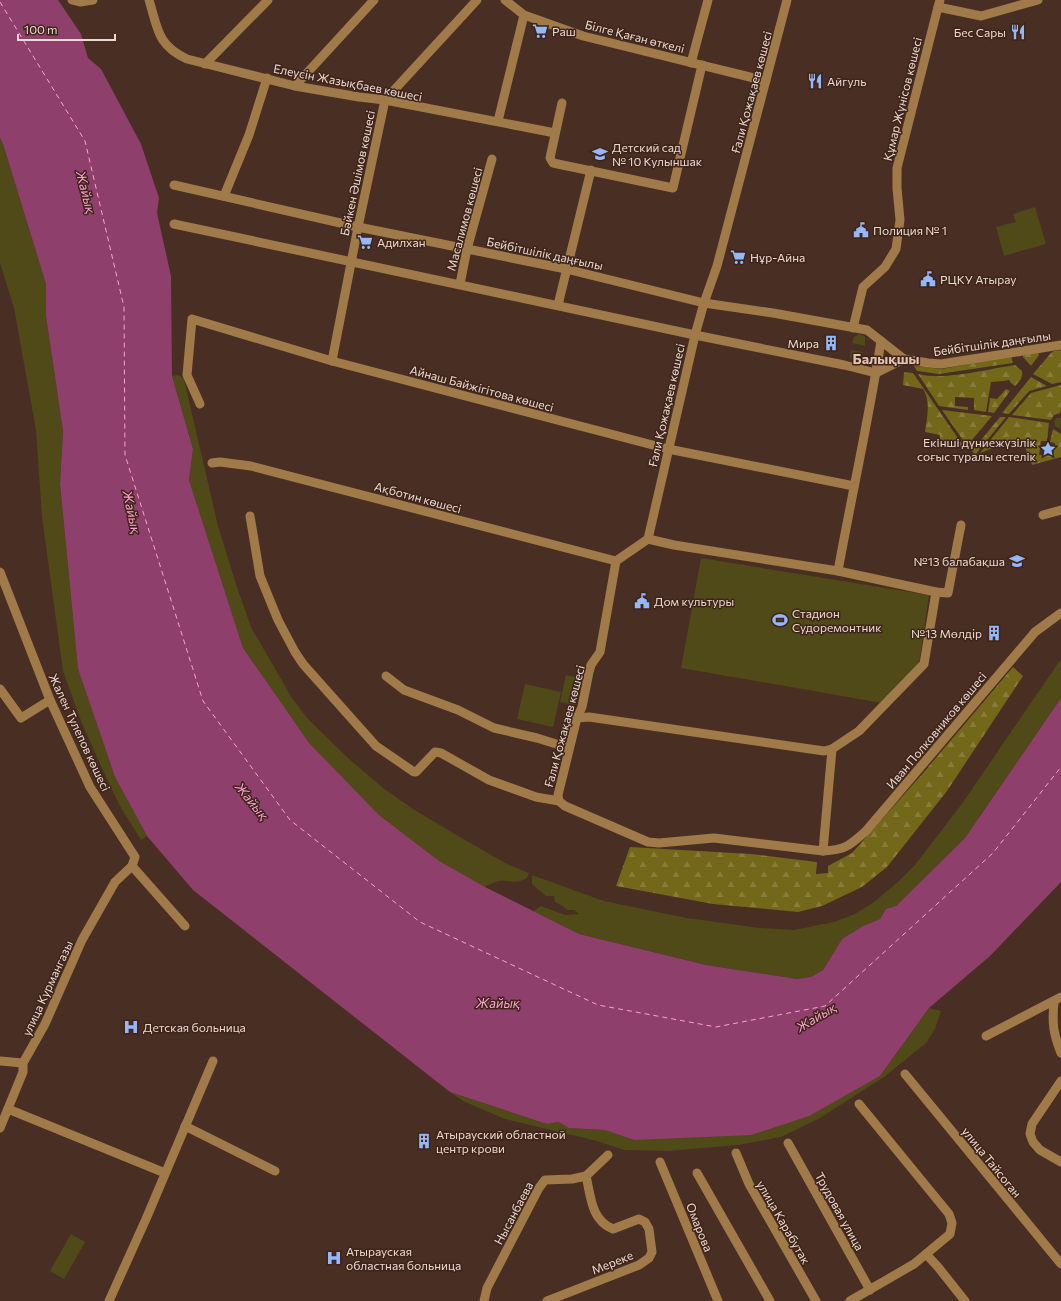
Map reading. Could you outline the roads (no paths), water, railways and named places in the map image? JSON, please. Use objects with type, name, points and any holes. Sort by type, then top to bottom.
[{"type":"street","points":[[72,0],[80,2],[93,0]]},
{"type":"street","name":"Елеусін Жазықбаев көшесі","points":[[149,0],[164,43],[179,55],[205,64],[295,86],[385,100],[408,106],[498,121],[555,133]]},
{"type":"street","points":[[205,64],[268,0]]},
{"type":"street","points":[[295,86],[374,0]]},
{"type":"street","name":"Бәйкен Әшімов көшесі","points":[[332,361],[385,100],[477,0]]},
{"type":"street","name":"Білге Қаған өткелі","points":[[504,0],[524,15],[583,36],[766,81]]},
{"type":"street","points":[[691,63],[708,0]]},
{"type":"street","name":"Ғали Қожақаев көшесі","points":[[648,539],[695,334],[717,266],[788,0]]},
{"type":"street","points":[[939,4],[981,16],[1038,0]]},
{"type":"street","name":"Құмар Жүнісов көшесі","points":[[853,328],[863,287],[885,267],[896,249],[900,220],[897,188],[898,168],[939,4]]},
{"type":"street","points":[[498,121],[524,15]]},
{"type":"street","points":[[562,103],[550,158],[553,163],[673,188],[702,65]]},
{"type":"street","points":[[224,196],[249,135],[266,78]]},
{"type":"street","name":"Масалимов көшесі","points":[[460,284],[467,249],[492,159]]},
{"type":"street","points":[[558,305],[591,170]]},
{"type":"street","name":"Бейбітшілік даңғылы","points":[[174,185],[358,227],[566,269],[704,303],[786,315],[867,330],[904,359],[941,364],[1061,345]]},
{"type":"street","points":[[174,224],[844,364],[876,373],[904,359]]},
{"type":"street","name":"Айнаш Байжігітова көшесі","points":[[200,404],[187,375],[192,319],[332,361],[668,449],[854,486]]},
{"type":"street","points":[[838,571],[866,432],[881,341]]},
{"type":"street","name":"Ақботин көшесі","points":[[212,463],[220,462],[251,466],[616,561]]},
{"type":"street","points":[[1043,515],[1061,510]]},
{"type":"street","points":[[250,516],[260,576],[278,620],[294,652],[376,746],[414,772],[416,772],[435,752],[441,753],[489,780],[536,797],[559,801]]},
{"type":"street","points":[[616,561],[648,539],[674,546],[838,571],[936,592],[948,593],[961,525]]},
{"type":"street","name":"Ғали Қожақаев көшесі","points":[[559,801],[558,795],[576,718],[582,707],[591,665],[600,652],[616,561]]},
{"type":"street","name":"Жален Тулепов көшесі","points":[[0,572],[50,700],[90,787],[135,857],[132,866]]},
{"type":"street","points":[[576,718],[589,717],[824,751],[832,749],[859,731],[924,664],[936,592]]},
{"type":"street","name":"Иван Полковников көшесі","points":[[559,801],[564,806],[648,842],[659,843],[714,838],[823,851],[836,851],[848,846],[866,830],[1036,632],[1061,612]]},
{"type":"street","points":[[386,676],[404,690],[458,710],[494,728],[537,738],[569,748]]},
{"type":"street","points":[[0,689],[21,718],[50,700]]},
{"type":"street","points":[[823,851],[832,749]]},
{"type":"street","points":[[132,866],[185,926]]},
{"type":"street","name":"улица Курмангазы","points":[[0,1128],[23,1072],[24,1063],[45,1024],[82,940],[115,882],[132,866]]},
{"type":"street","points":[[986,1036],[1057,999]]},
{"type":"street","points":[[1057,999],[1052,1020],[1054,1036],[1061,1053]]},
{"type":"street","points":[[0,1061],[24,1063]]},
{"type":"street","points":[[109,1301],[213,1061]]},
{"type":"street","name":"улица Тайсоган","points":[[905,1074],[1061,1264]]},
{"type":"street","points":[[1061,1081],[1032,1124],[1030,1134],[1033,1142],[1040,1150],[1061,1162]]},
{"type":"street","points":[[850,1301],[914,1264],[950,1234],[952,1224],[948,1214],[859,1104]]},
{"type":"street","points":[[8,1110],[165,1173]]},
{"type":"street","points":[[185,1126],[275,1170]]},
{"type":"street","name":"Трудовая улица","points":[[788,1143],[870,1290]]},
{"type":"street","name":"улица Карабутак","points":[[736,1153],[749,1184],[816,1301]]},
{"type":"street","points":[[586,1176],[608,1155]]},
{"type":"street","name":"Омарова","points":[[660,1162],[718,1301]]},
{"type":"street","name":"Омарова","points":[[697,1173],[770,1301]]},
{"type":"street","name":"Нысанбаева","points":[[484,1301],[487,1288],[539,1188],[545,1180],[572,1179],[586,1176]]},
{"type":"street","name":"Мереке","points":[[547,1301],[639,1265],[648,1258],[652,1252],[649,1229],[645,1222],[639,1219],[613,1229],[605,1226],[594,1213],[586,1176]]},
{"type":"street","points":[[926,1254],[965,1301]]},
{"type":"water","name":"Жайық","points":[[0,0],[58,0],[81,34],[88,58],[101,69],[141,144],[159,198],[157,213],[171,276],[172,376],[193,449],[189,480],[243,648],[309,743],[379,815],[439,861],[485,887],[579,934],[706,965],[797,979],[811,977],[823,970],[842,939],[863,926],[880,919],[886,909],[896,906],[965,838],[1061,698],[1061,882],[990,956],[929,1008],[880,1076],[809,1116],[751,1135],[634,1140],[605,1130],[569,1128],[558,1122],[547,1124],[450,1092],[193,890],[147,836],[115,777],[78,669],[60,484],[63,431],[46,316],[46,284],[0,138]]},
{"type":"place","name":"Раш","points":[[540,31]]},
{"type":"place","name":"Бес Сары","points":[[1018,32]]},
{"type":"place","name":"Айгуль","points":[[815,81]]},
{"type":"place","name":"Детский сад № 10 Кулыншак","points":[[600,154]]},
{"type":"place","name":"Полиция № 1","points":[[861,230]]},
{"type":"place","name":"Адилхан","points":[[365,242]]},
{"type":"place","name":"Нұр-Айна","points":[[738,257]]},
{"type":"place","name":"РЦКУ Атырау","points":[[928,279]]},
{"type":"place","name":"Мира","points":[[831,343]]},
{"type":"place","name":"Екінші дүниежүзілік соғыс туралы естелік","points":[[1048,449]]},
{"type":"place","name":"№13 балабақша","points":[[1017,561]]},
{"type":"place","name":"Дом культуры","points":[[642,601]]},
{"type":"place","name":"Стадион Судоремонтник","points":[[780,620]]},
{"type":"place","name":"№13 Мөлдiр","points":[[994,633]]},
{"type":"place","name":"Детская больница","points":[[131,1027]]},
{"type":"place","name":"Атырауский областной центр крови","points":[[424,1141]]},
{"type":"place","name":"Атырауская областная больница","points":[[334,1258]]},
{"type":"district","name":"Балықшы","points":[[886,358]]}]
